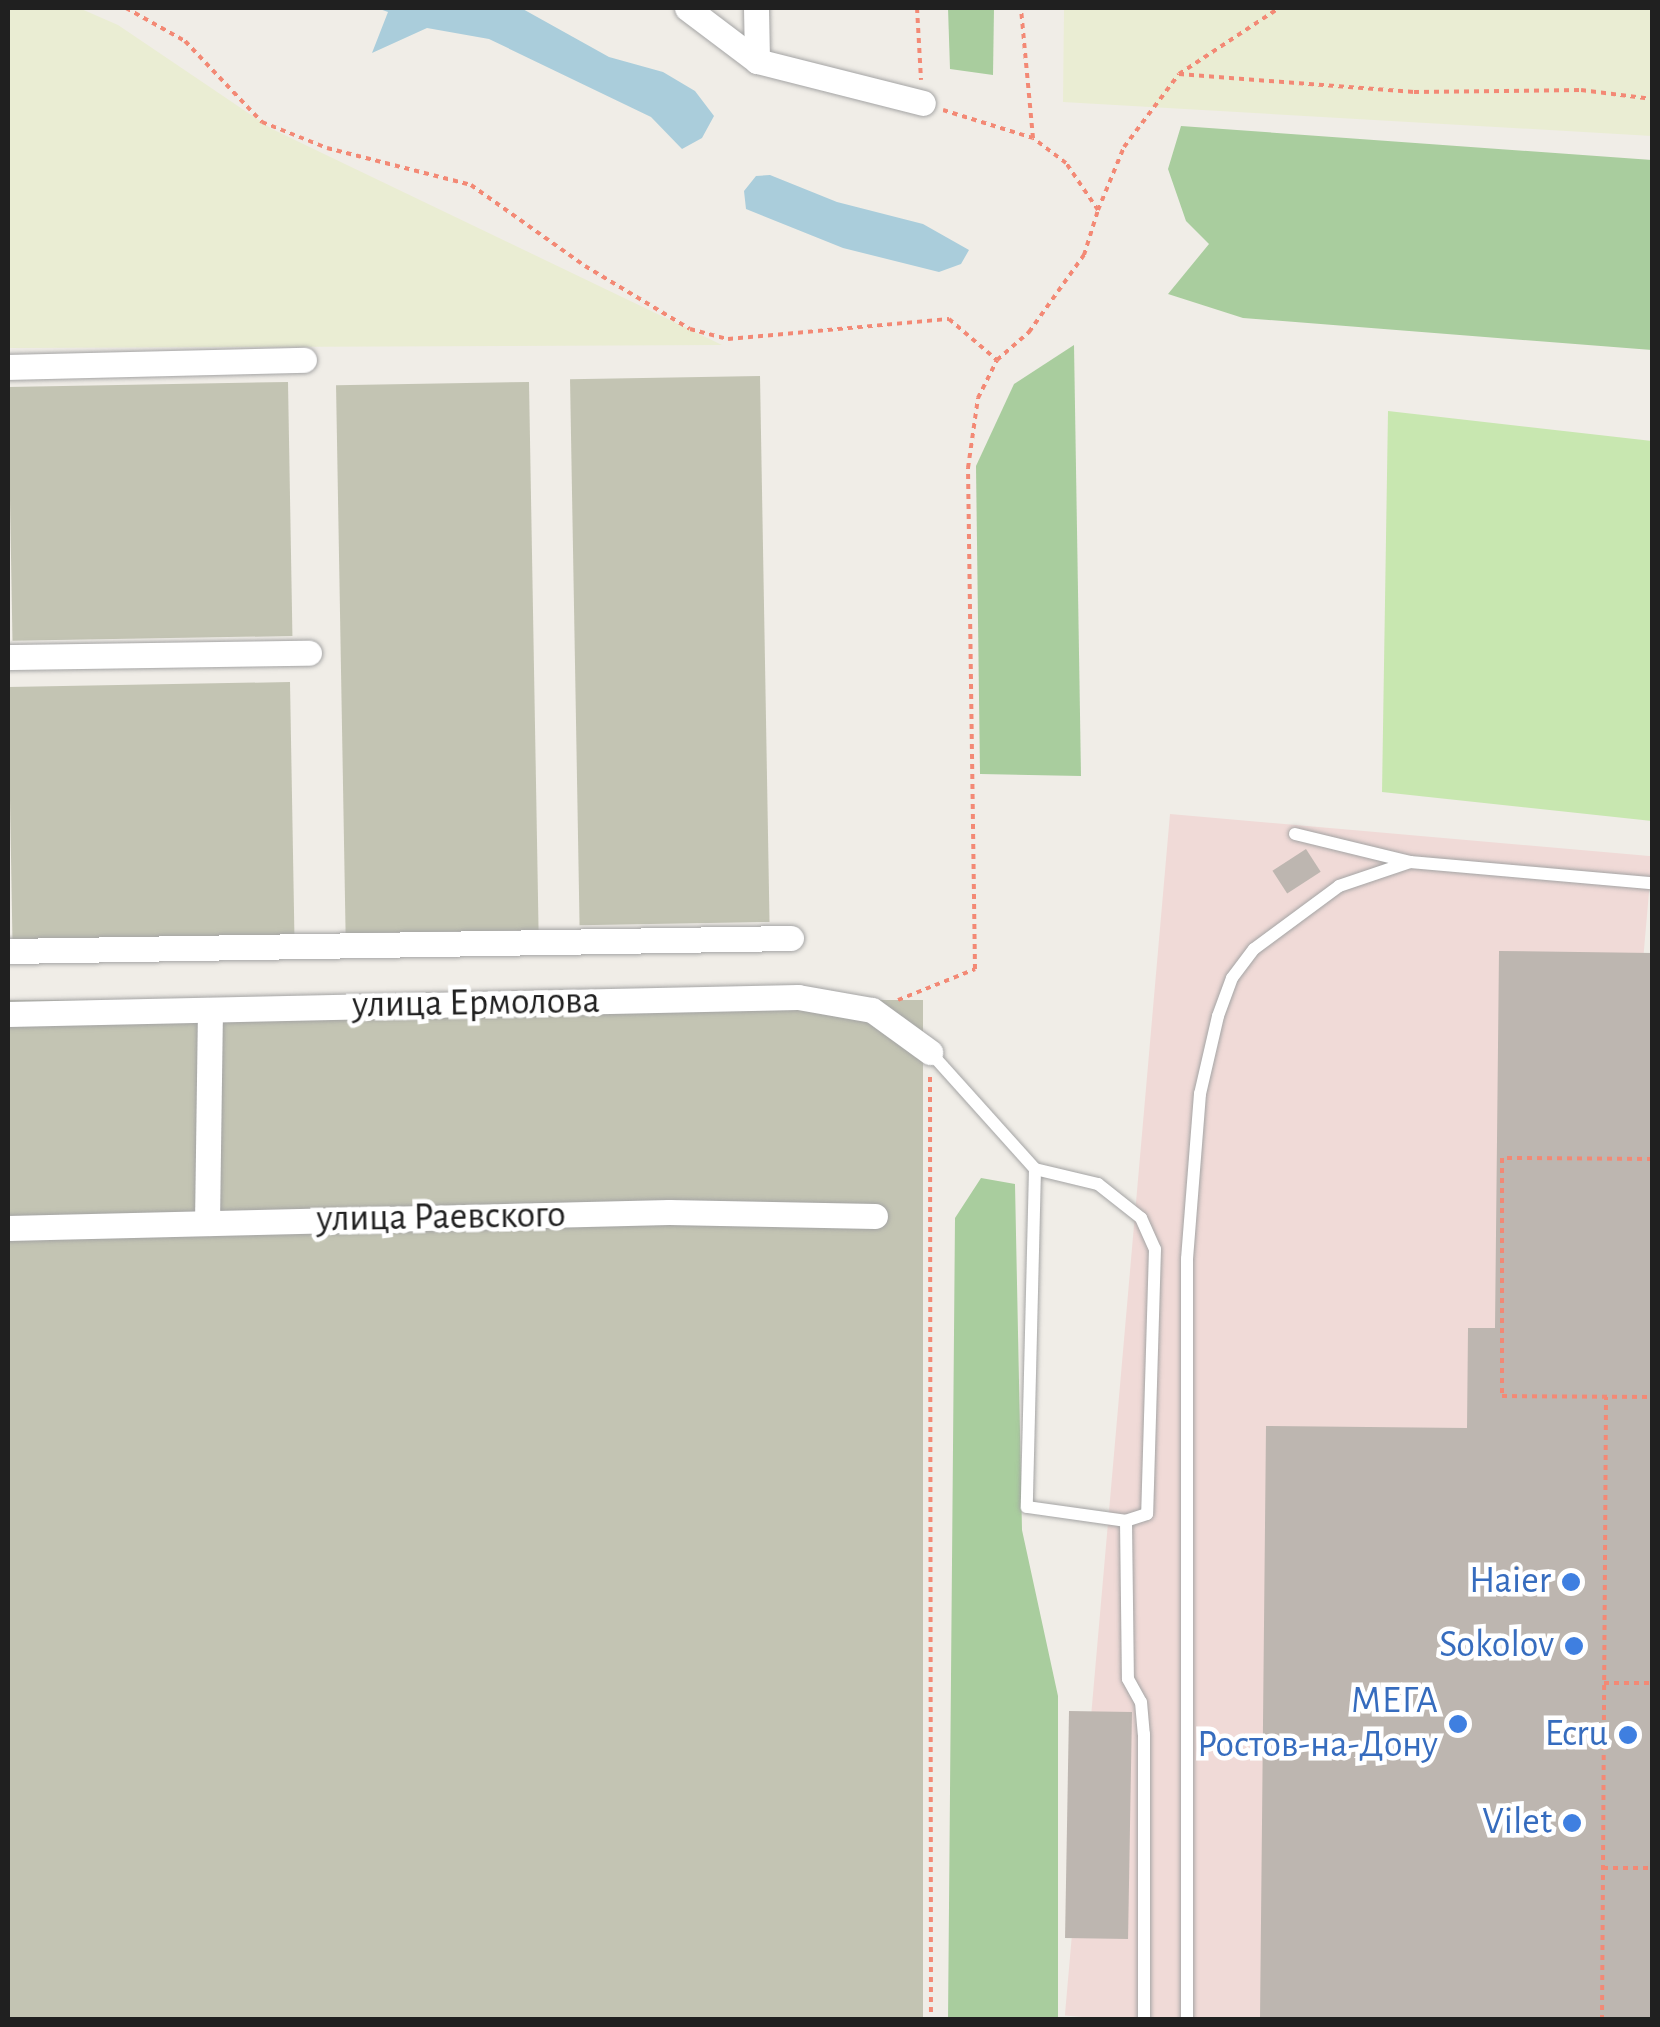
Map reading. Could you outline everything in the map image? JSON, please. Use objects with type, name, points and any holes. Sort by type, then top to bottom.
[{"type":"street","points":[[687,8],[757,61],[922,103]]},
{"type":"street","points":[[756,8],[757,61]]},
{"type":"street","points":[[8,367],[304,360]]},
{"type":"street","points":[[8,657],[309,652]]},
{"type":"street","name":"улица Ермолова","points":[[8,951],[790,938]]},
{"type":"street","name":"улица Ермолова","points":[[8,1014],[798,996],[872,1010],[930,1052]]},
{"type":"street","points":[[207,1223],[210,1010]]},
{"type":"street","name":"улица Раевского","points":[[8,1228],[669,1212],[875,1216]]},
{"type":"lane","points":[[1295,834],[1410,862],[1652,883]]},
{"type":"lane","points":[[1187,2020],[1187,1260],[1200,1094],[1218,1016],[1232,978],[1254,948],[1338,886],[1410,862]]},
{"type":"lane","points":[[930,1052],[1035,1170],[1098,1184],[1141,1218],[1155,1250],[1146,1514],[1126,1521],[1027,1508],[1035,1170]]},
{"type":"lane","points":[[1126,1521],[1128,1678],[1140,1702],[1144,1734],[1144,2020]]},
{"type":"path","points":[[126,8],[185,41],[262,122],[327,148],[471,185],[584,266],[690,330],[728,339],[949,319],[998,360]]},
{"type":"path","points":[[917,8],[922,103],[1034,138],[1066,163],[1098,210]]},
{"type":"path","points":[[1021,8],[1034,138]]},
{"type":"path","points":[[872,1010],[975,968],[968,468],[978,398],[998,360],[1028,332],[1084,254],[1124,147],[1179,74],[1279,8]]},
{"type":"path","points":[[1179,74],[1414,92],[1581,90],[1652,100]]},
{"type":"path","points":[[930,1052],[931,2020]]},
{"type":"path","points":[[1652,1159],[1502,1158],[1502,1396],[1652,1397]]},
{"type":"path","points":[[1602,2020],[1606,1397]]},
{"type":"path","points":[[1604,1684],[1652,1683]]},
{"type":"path","points":[[1603,1868],[1652,1868]]},
{"type":"shaded area","points":[[8,8],[79,8],[118,25],[272,129],[722,345],[8,348]]},
{"type":"shaded area","points":[[1064,8],[1652,8],[1652,136],[1063,102]]},
{"type":"shaded area","points":[[760,376],[770,922],[580,925],[570,379]]},
{"type":"shaded area","points":[[288,382],[292,636],[12,641],[8,387]]},
{"type":"shaded area","points":[[529,382],[539,930],[346,933],[336,385]]},
{"type":"shaded area","points":[[290,682],[294,935],[12,940],[8,687]]},
{"type":"shaded area","points":[[1170,814],[1652,856],[1550,2020],[1117,2020],[1065,2015]]},
{"type":"shaded area","points":[[8,1000],[923,1000],[923,2019],[8,2019]]},
{"type":"green space","points":[[948,8],[994,8],[993,75],[950,69]]},
{"type":"green space","points":[[1181,126],[1652,160],[1652,350],[1243,318],[1168,294],[1209,244],[1186,221],[1168,169]]},
{"type":"green space","points":[[1074,345],[1081,776],[980,774],[976,466],[1014,384]]},
{"type":"green space","points":[[1388,411],[1652,441],[1652,821],[1382,792]]},
{"type":"green space","points":[[981,1178],[1015,1184],[1022,1530],[1058,1696],[1058,2019],[948,2020],[955,1218]]},
{"type":"water","points":[[377,8],[521,8],[609,57],[663,72],[695,91],[714,116],[702,138],[682,149],[651,117],[489,39],[427,28],[372,53],[388,12]]},
{"type":"water","points":[[770,175],[837,202],[923,224],[969,250],[961,264],[939,272],[843,248],[746,209],[744,191],[756,176]]},
{"type":"building","points":[[1306,849],[1321,872],[1287,893],[1272,871]]},
{"type":"building","name":"МЕГА Ростов-на-Дону","points":[[1499,951],[1652,953],[1652,2020],[1260,2020],[1266,1426],[1467,1428],[1468,1328],[1495,1328]]},
{"type":"building","points":[[1069,1711],[1132,1712],[1128,1939],[1065,1938]]},
{"type":"place","name":"Haier","points":[[1571,1582]]},
{"type":"place","name":"Sokolov","points":[[1574,1646]]},
{"type":"place","name":"МЕГА Ростов-на-Дону","points":[[1458,1724]]},
{"type":"place","name":"Ecru","points":[[1628,1735]]},
{"type":"place","name":"Vilet","points":[[1572,1823]]}]
